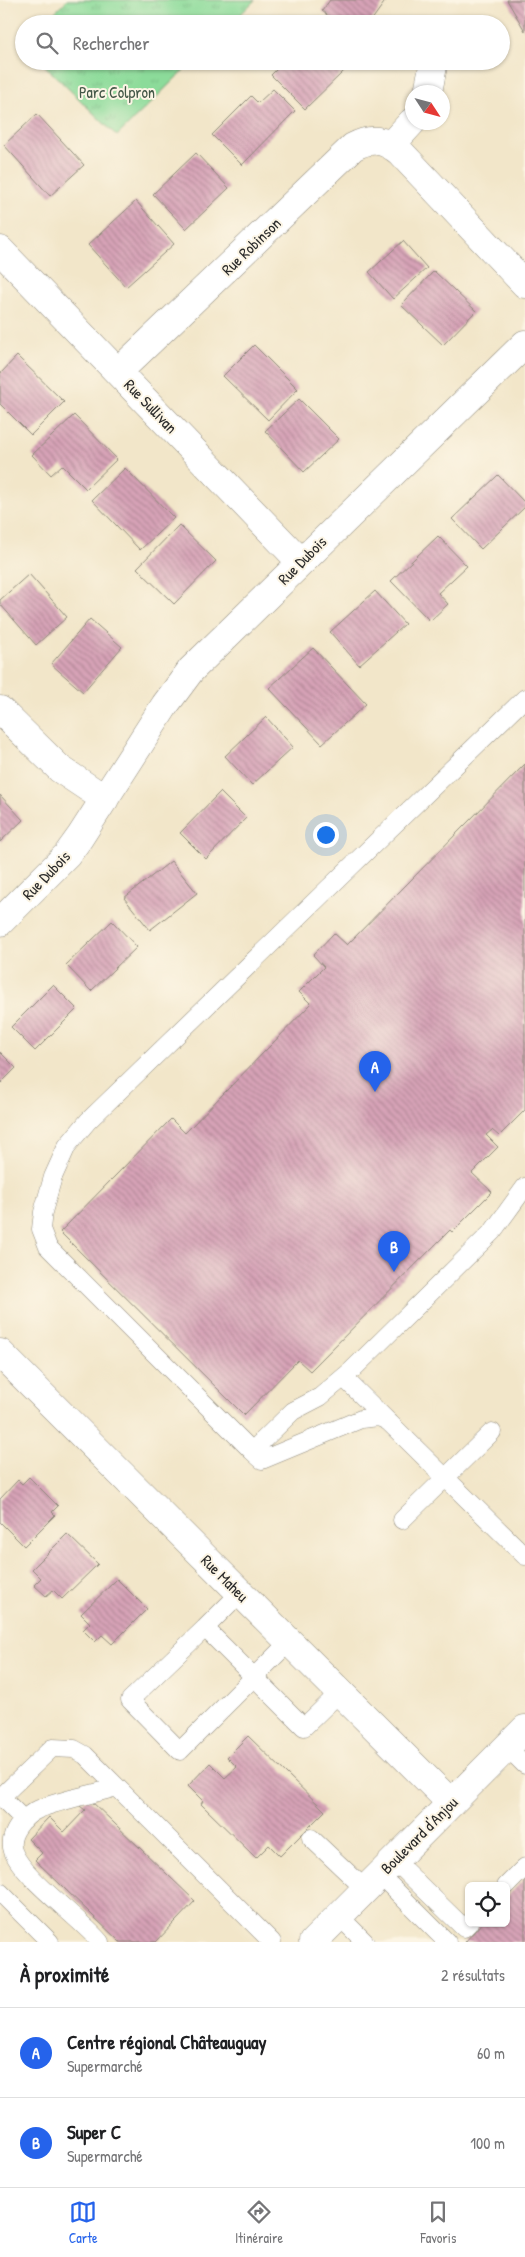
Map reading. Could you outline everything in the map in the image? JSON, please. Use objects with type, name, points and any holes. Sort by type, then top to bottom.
[{"type":"street","points":[[429,85],[432,70]]},
{"type":"street","points":[[405,130],[391,145],[525,284]]},
{"type":"street","name":"Rue Robinson","points":[[118,372],[353,147],[372,139],[391,145]]},
{"type":"street","name":"Rue Sullivan","points":[[0,250],[301,562]]},
{"type":"street","name":"Rue Dubois","points":[[0,922],[67,855],[170,697],[191,670],[525,344]]},
{"type":"street","points":[[0,710],[60,769],[105,799]]},
{"type":"street","name":"Rue Maheu","points":[[0,1353],[451,1803]]},
{"type":"street","name":"Boulevard d'Anjou","points":[[313,1942],[451,1803],[519,1747]]},
{"type":"lane","points":[[257,1455],[48,1247],[41,1230],[43,1212],[54,1177],[67,1146],[84,1126],[525,698]]},
{"type":"lane","points":[[257,1455],[293,1411],[320,1398],[344,1378],[493,1231],[525,1187]]},
{"type":"lane","points":[[344,1378],[525,1556]]},
{"type":"lane","points":[[257,1455],[361,1419],[379,1418],[389,1422]]},
{"type":"lane","points":[[402,1520],[492,1432]]},
{"type":"lane","points":[[240,1593],[130,1700],[180,1751],[289,1642]]},
{"type":"lane","points":[[206,1628],[304,1727],[340,1692]]},
{"type":"lane","points":[[24,1820],[0,1797],[52,1748],[74,1749],[84,1755],[272,1942]]},
{"type":"lane","points":[[100,1942],[18,1860],[12,1850],[13,1836],[24,1820],[38,1809],[117,1788]]},
{"type":"lane","points":[[311,1838],[380,1875],[465,1925]]},
{"type":"lane","points":[[510,1882],[525,1867]]},
{"type":"lane","points":[[380,1875],[449,1942],[465,1927]]},
{"type":"lane","points":[[0,1892],[50,1942]]},
{"type":"lane","points":[[339,1916],[365,1942]]},
{"type":"green space","points":[[67,0],[255,0],[240,15],[52,15]]},
{"type":"green space","name":"Parc Colpron","points":[[49,70],[184,70],[117,136]]},
{"type":"building","points":[[330,0],[386,0],[375,15],[327,15],[322,11]]},
{"type":"building","points":[[507,0],[525,0],[525,31]]},
{"type":"building","points":[[276,70],[345,70],[305,109],[271,75]]},
{"type":"building","points":[[273,89],[295,111],[242,165],[212,135],[251,96],[258,103]]},
{"type":"building","points":[[37,114],[84,165],[50,196],[4,145]]},
{"type":"building","points":[[196,153],[229,188],[186,229],[153,194]]},
{"type":"building","points":[[136,201],[174,244],[126,287],[88,245]]},
{"type":"building","points":[[403,241],[427,268],[393,299],[369,272]]},
{"type":"building","points":[[434,271],[476,311],[443,345],[401,305]]},
{"type":"building","points":[[254,345],[298,389],[268,420],[223,376]]},
{"type":"building","points":[[17,356],[64,402],[31,435],[0,404],[0,374]]},
{"type":"building","points":[[299,399],[339,439],[304,472],[265,431]]},
{"type":"building","points":[[74,415],[117,459],[86,489],[62,465],[51,475],[32,455]]},
{"type":"building","points":[[125,468],[174,518],[140,550],[92,500]]},
{"type":"building","points":[[498,475],[525,503],[525,507],[481,549],[452,519]]},
{"type":"building","points":[[179,525],[216,561],[174,604],[137,568]]},
{"type":"building","points":[[438,536],[467,566],[438,593],[448,604],[430,621],[391,581]]},
{"type":"building","points":[[29,574],[67,617],[36,645],[0,604],[0,600]]},
{"type":"building","points":[[375,591],[405,624],[359,665],[330,632]]},
{"type":"building","points":[[90,619],[122,647],[83,692],[51,664]]},
{"type":"building","points":[[313,648],[366,704],[322,744],[269,688]]},
{"type":"building","points":[[266,717],[293,747],[252,785],[225,756]]},
{"type":"building","points":[[525,764],[525,1110],[499,1136],[492,1130],[486,1135],[498,1147],[472,1173],[492,1192],[452,1232],[450,1230],[310,1371],[298,1360],[244,1415],[60,1232],[171,1119],[185,1133],[311,1004],[299,992],[324,967],[313,955],[334,933],[347,945]]},
{"type":"building","points":[[220,792],[246,818],[206,859],[180,833]]},
{"type":"building","points":[[0,795],[23,820],[0,842]]},
{"type":"building","points":[[171,861],[197,893],[150,930],[124,898]]},
{"type":"building","points":[[112,921],[137,947],[91,991],[66,965]]},
{"type":"building","points":[[53,985],[77,1009],[35,1051],[11,1027]]},
{"type":"building","points":[[0,1052],[16,1068],[0,1084]]},
{"type":"building","points":[[29,1477],[58,1506],[52,1512],[55,1515],[24,1546],[0,1522],[0,1499],[18,1480],[22,1484]]},
{"type":"building","points":[[67,1534],[98,1564],[62,1599],[53,1590],[46,1596],[34,1585],[41,1578],[32,1569]]},
{"type":"building","points":[[117,1579],[147,1609],[112,1644],[102,1635],[95,1642],[83,1630],[90,1623],[81,1614]]},
{"type":"building","points":[[248,1736],[325,1811],[280,1856],[269,1845],[256,1858],[201,1804],[203,1801],[188,1786],[210,1763],[225,1778],[237,1767],[227,1757]]},
{"type":"building","points":[[88,1798],[195,1901],[156,1942],[120,1942],[35,1860],[42,1853],[28,1839],[49,1817],[64,1832],[85,1810],[80,1806]]},
{"type":"building","points":[[525,1878],[525,1942],[465,1942],[478,1927],[510,1927],[510,1894]]},
{"type":"place","name":"Centre régional Châteauguay","points":[[375,1092]]},
{"type":"place","name":"Super C","points":[[394,1272]]}]
